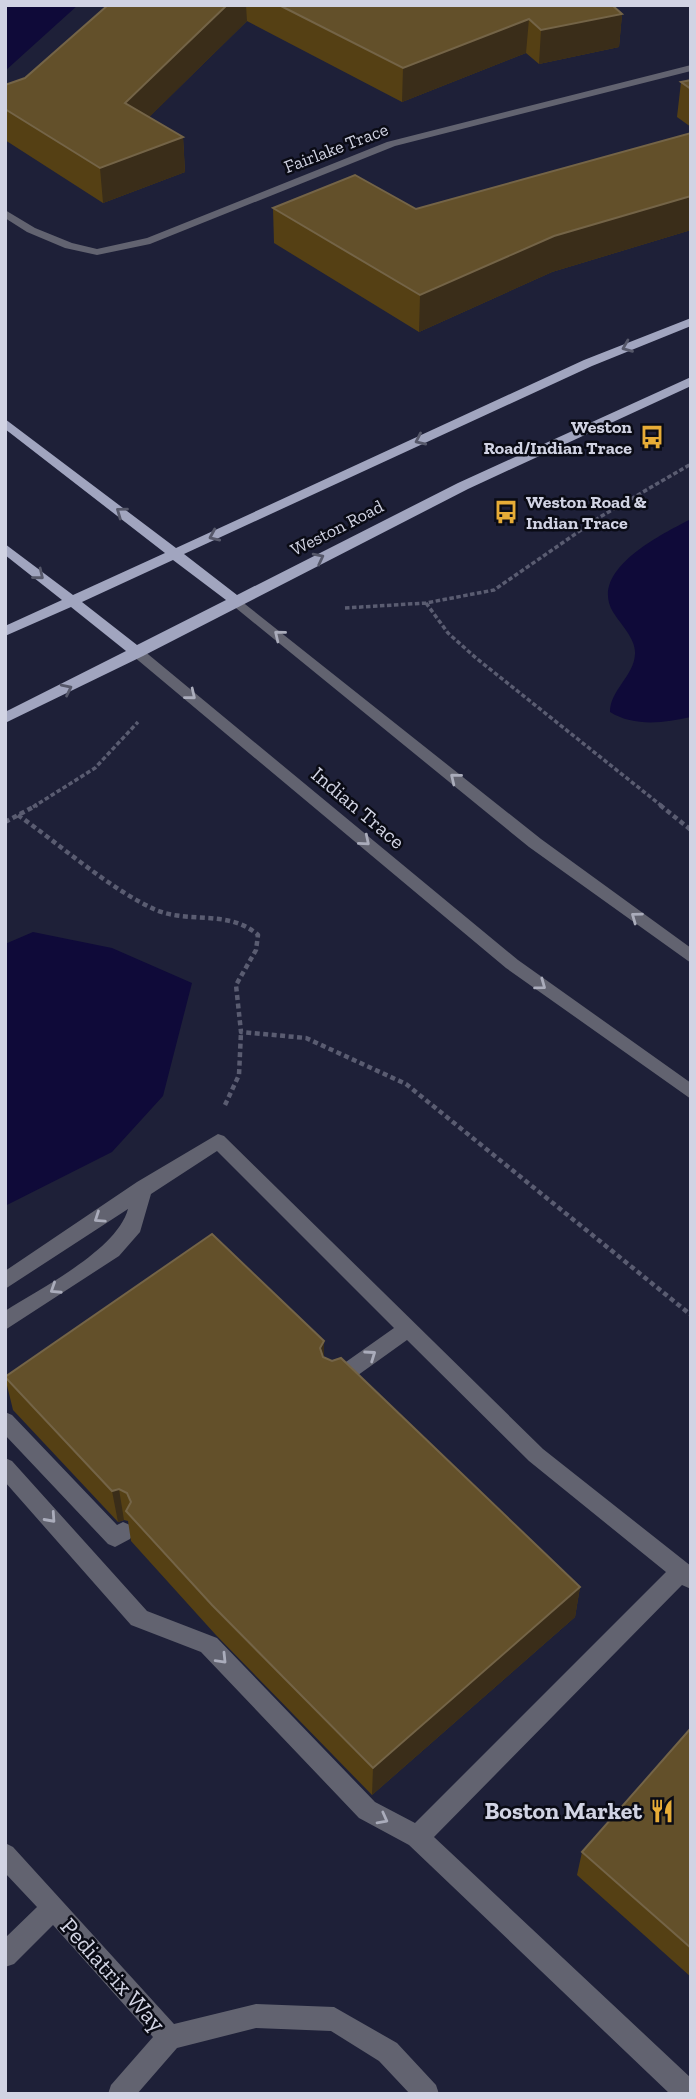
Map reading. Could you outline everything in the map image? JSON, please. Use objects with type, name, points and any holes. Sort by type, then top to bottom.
[{"type":"main road","points":[[5,632],[588,363],[691,322]]},
{"type":"main road","name":"Weston Road","points":[[5,719],[463,486],[691,381]]},
{"type":"main road","points":[[5,423],[236,601]]},
{"type":"main road","name":"Indian Trace","points":[[5,548],[138,653]]},
{"type":"street","name":"Fairlake Trace","points":[[5,213],[31,230],[69,246],[97,252],[150,241],[391,144],[691,68]]},
{"type":"street","points":[[236,601],[535,843],[691,957]]},
{"type":"street","name":"Indian Trace","points":[[138,653],[512,964],[691,1092]]},
{"type":"street","points":[[5,1281],[144,1187],[218,1141],[536,1455],[686,1575],[417,1837]]},
{"type":"street","points":[[5,1322],[112,1251],[133,1227],[144,1187]]},
{"type":"street","points":[[333,1382],[409,1328]]},
{"type":"street","points":[[5,1422],[115,1538],[122,1532]]},
{"type":"street","points":[[5,1467],[139,1618],[209,1645],[367,1810],[417,1837],[689,2094]]},
{"type":"street","name":"Pediatrix Way","points":[[5,1855],[170,2037],[256,2016],[334,2019],[388,2052],[426,2094]]},
{"type":"street","points":[[5,1955],[53,1908]]},
{"type":"street","points":[[120,2094],[170,2037]]},
{"type":"path","points":[[345,608],[426,603],[494,590],[600,517],[691,464]]},
{"type":"path","points":[[426,603],[447,633],[476,658],[691,830]]},
{"type":"path","points":[[5,822],[79,781],[106,761],[124,745],[138,722]]},
{"type":"path","points":[[18,815],[138,901],[160,912],[180,917],[231,919],[248,925],[258,935],[256,950],[236,985],[241,1032],[306,1038],[406,1084],[691,1315]]},
{"type":"shaded area","points":[[5,5],[78,5],[5,71]]},
{"type":"shaded area","points":[[691,519],[691,717],[639,722],[619,717],[610,712],[611,704],[634,662],[635,648],[613,612],[608,597],[611,582],[619,568],[632,555]]},
{"type":"shaded area","points":[[33,932],[112,948],[192,983],[163,1096],[112,1152],[5,1206],[5,944]]},
{"type":"building","points":[[108,5],[227,5],[125,103],[183,137],[100,168],[5,109],[5,85],[25,78]]},
{"type":"building","points":[[279,5],[612,5],[622,14],[541,30],[529,19],[403,68]]},
{"type":"building","points":[[691,80],[691,89],[681,82]]},
{"type":"building","points":[[691,133],[691,196],[554,236],[420,295],[273,208],[355,175],[416,209]]},
{"type":"building","points":[[212,1234],[324,1341],[320,1348],[323,1357],[332,1361],[341,1358],[580,1587],[373,1768],[212,1605],[126,1511],[131,1502],[127,1493],[119,1489],[112,1491],[5,1377]]},
{"type":"building","name":"Boston Market","points":[[691,1728],[691,1948],[582,1852]]},
{"type":"place","name":"Weston Road/Indian Trace","points":[[652,437]]},
{"type":"place","name":"Weston Road & Indian Trace","points":[[506,512]]},
{"type":"place","name":"Boston Market","points":[[662,1811]]}]
